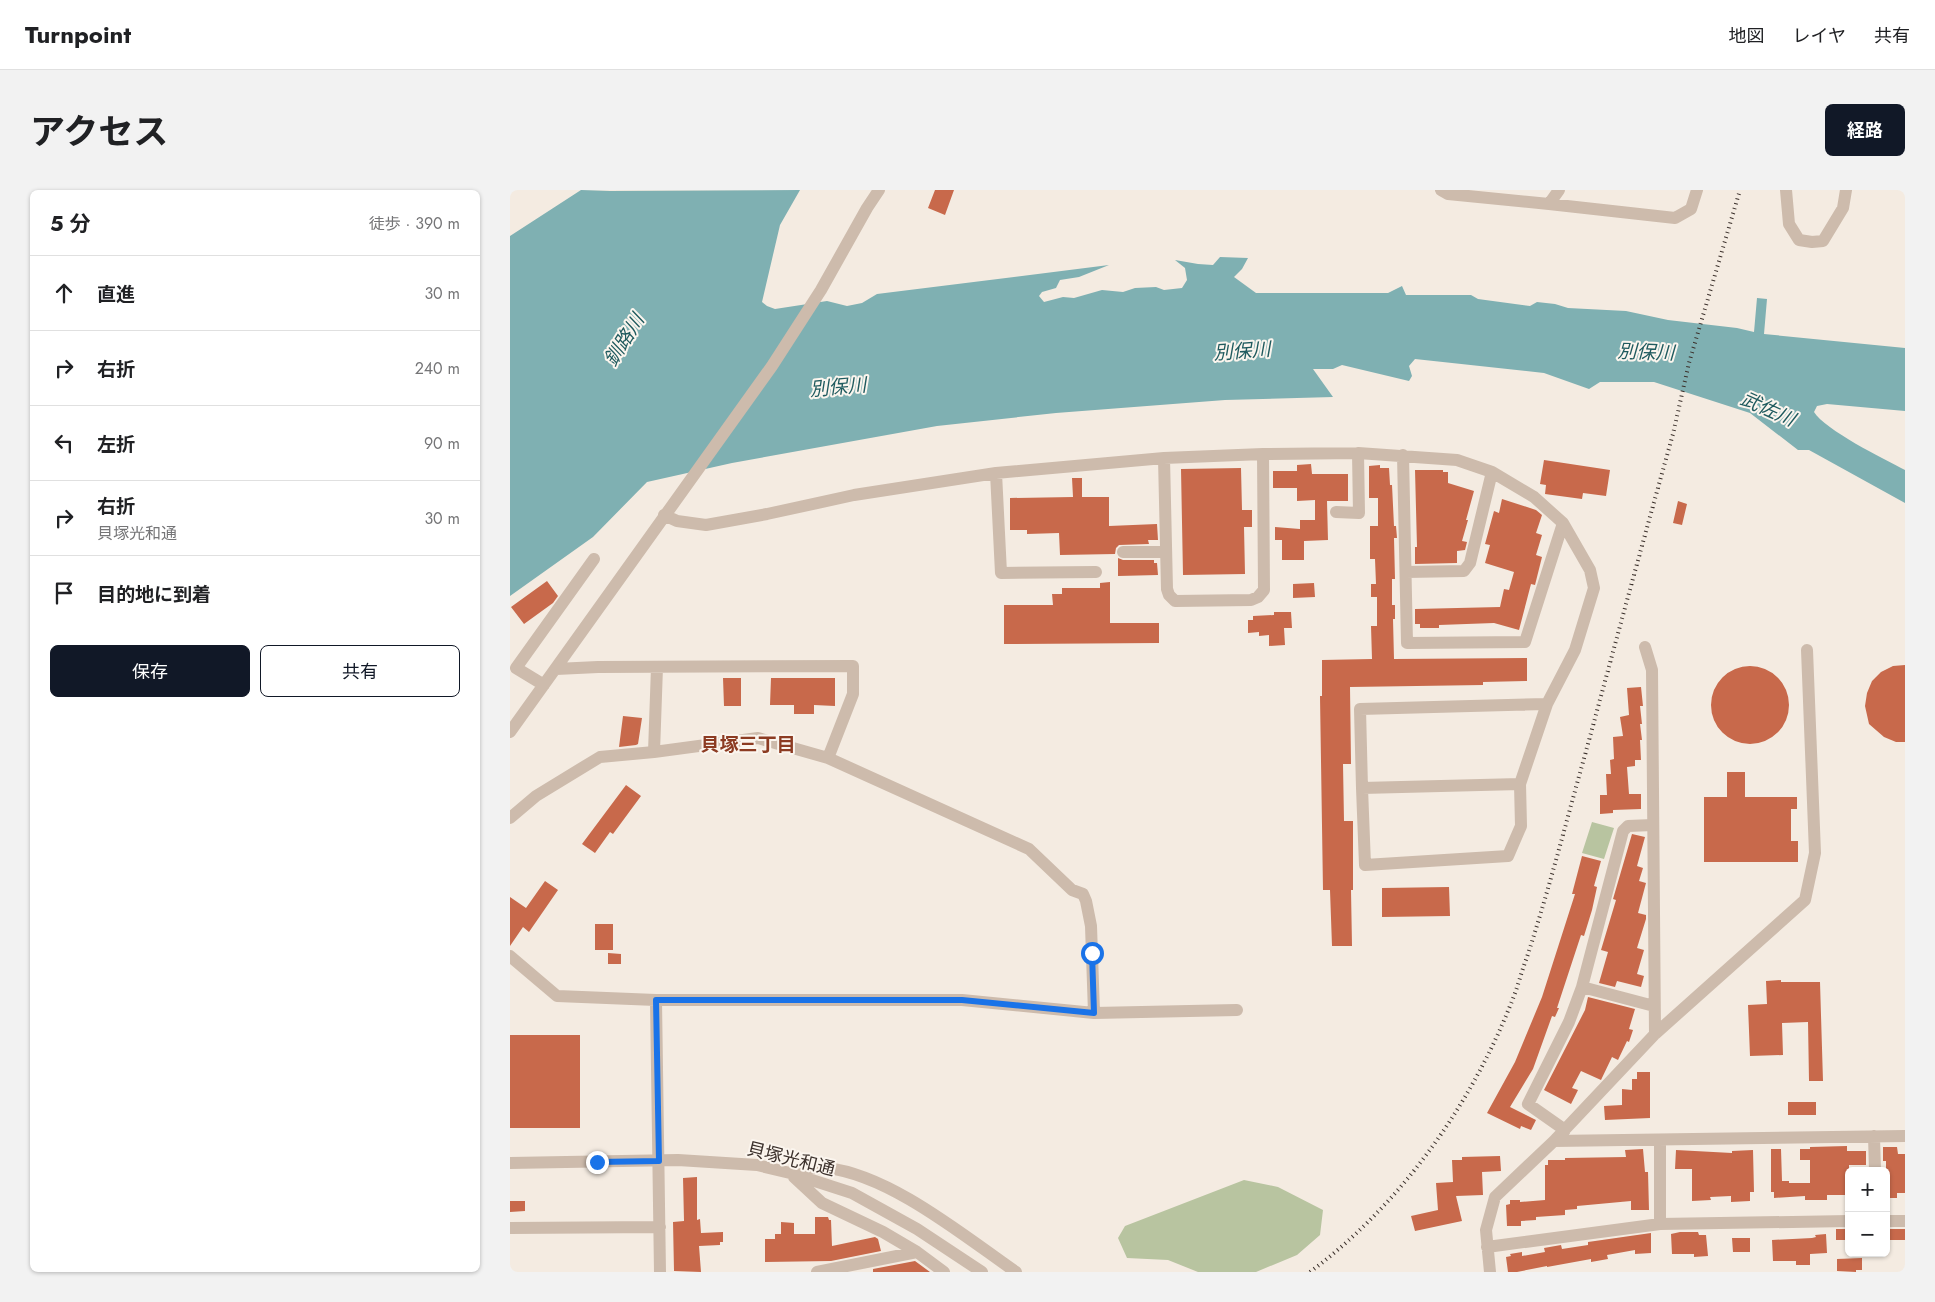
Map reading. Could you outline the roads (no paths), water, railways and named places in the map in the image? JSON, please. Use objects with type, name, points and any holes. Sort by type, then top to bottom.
[{"type":"street","points":[[510,732],[772,366],[821,290],[866,208],[879,190]]},
{"type":"street","points":[[1441,190],[1448,194],[1675,218],[1691,209],[1697,190]]},
{"type":"street","points":[[1550,204],[1559,190]]},
{"type":"street","points":[[1786,190],[1789,224],[1799,240],[1812,242],[1823,241],[1843,208],[1846,190]]},
{"type":"street","points":[[664,515],[677,521],[706,524],[766,514],[854,495],[996,473],[1164,458],[1358,452],[1457,460],[1492,472],[1534,497],[1563,523],[1590,570],[1594,588],[1575,650],[1547,704],[1520,784],[1520,826],[1508,856],[1365,865],[1360,709],[1547,704]]},
{"type":"street","points":[[1336,512],[1359,513],[1358,452]]},
{"type":"street","points":[[1164,458],[1167,589],[1169,595],[1176,600],[1251,600],[1258,597],[1264,590],[1263,454]]},
{"type":"street","points":[[1403,455],[1407,643],[1525,642],[1563,523]]},
{"type":"street","points":[[1406,572],[1464,571],[1470,563],[1492,472]]},
{"type":"street","points":[[996,473],[1001,573],[1096,572]]},
{"type":"street","points":[[1123,552],[1166,552]]},
{"type":"street","points":[[544,686],[513,671],[594,559]]},
{"type":"street","points":[[1645,647],[1652,670],[1655,1034]]},
{"type":"street","points":[[1490,1272],[1486,1230],[1495,1197],[1565,1130],[1655,1034],[1805,900],[1815,853],[1807,650]]},
{"type":"street","points":[[556,669],[853,666],[853,694],[828,758]]},
{"type":"street","points":[[654,752],[656,667]]},
{"type":"street","points":[[510,818],[536,796],[600,757],[758,738],[828,758],[1029,849],[1072,890],[1083,894],[1090,926],[1094,1013]]},
{"type":"street","points":[[1362,788],[1520,784]]},
{"type":"street","points":[[1565,1130],[1528,1104],[1568,1022],[1582,987],[1623,830],[1628,826],[1653,825]]},
{"type":"street","points":[[510,956],[557,996],[656,1000],[962,1000],[1094,1013],[1237,1010]]},
{"type":"street","points":[[1582,987],[1654,1006]]},
{"type":"street","points":[[656,1000],[660,1272]]},
{"type":"street","points":[[1874,1136],[1875,1167]]},
{"type":"street","points":[[1554,1141],[1905,1136]]},
{"type":"street","points":[[1660,1140],[1660,1224]]},
{"type":"street","name":"貝塚光和通","points":[[510,1163],[678,1160],[757,1165],[790,1173],[852,1193],[917,1229],[982,1272]]},
{"type":"street","points":[[790,1173],[825,1168],[858,1174],[907,1198],[1016,1272]]},
{"type":"street","points":[[790,1173],[822,1203],[883,1232],[917,1252],[944,1272]]},
{"type":"street","points":[[1890,1221],[1905,1221]]},
{"type":"street","points":[[1487,1247],[1660,1224],[1845,1222]]},
{"type":"street","points":[[510,1228],[660,1227]]},
{"type":"street","points":[[817,1272],[917,1252]]},
{"type":"water","points":[[581,190],[800,190],[780,225],[762,302],[775,309],[827,301],[847,306],[862,303],[877,294],[1109,265],[1079,277],[1060,280],[1056,288],[1042,292],[1039,296],[1044,302],[1063,297],[1074,298],[1102,290],[1123,292],[1135,288],[1156,287],[1164,290],[1182,288],[1187,280],[1185,268],[1175,260],[1213,265],[1220,257],[1248,258],[1242,269],[1234,277],[1256,293],[1388,293],[1402,286],[1406,295],[1471,295],[1478,299],[1530,306],[1537,302],[1568,308],[1626,311],[1668,320],[1737,328],[1754,332],[1757,298],[1767,299],[1764,334],[1905,348],[1905,411],[1827,404],[1817,406],[1814,412],[1820,419],[1842,435],[1905,470],[1905,503],[1809,450],[1798,450],[1750,413],[1654,382],[1600,382],[1589,389],[1544,373],[1415,359],[1409,366],[1412,376],[1409,381],[1342,365],[1333,369],[1313,369],[1333,397],[1225,400],[1056,413],[937,426],[732,463],[647,482],[593,537],[510,596],[510,236]]},
{"type":"railway","points":[[1310,1272],[1373,1217],[1402,1186],[1428,1152],[1452,1118],[1474,1081],[1512,1000],[1535,932],[1557,856],[1673,434],[1689,363],[1740,190]]},
{"type":"district","name":"貝塚三丁目","points":[[748,744]]},
{"type":"water label","name":"釧路川","points":[[624,340]]},
{"type":"water label","name":"別保川","points":[[1242,351]]},
{"type":"water label","name":"別保川","points":[[1646,352]]},
{"type":"water label","name":"別保川","points":[[838,387]]},
{"type":"water label","name":"武佐川","points":[[1768,409]]}]
